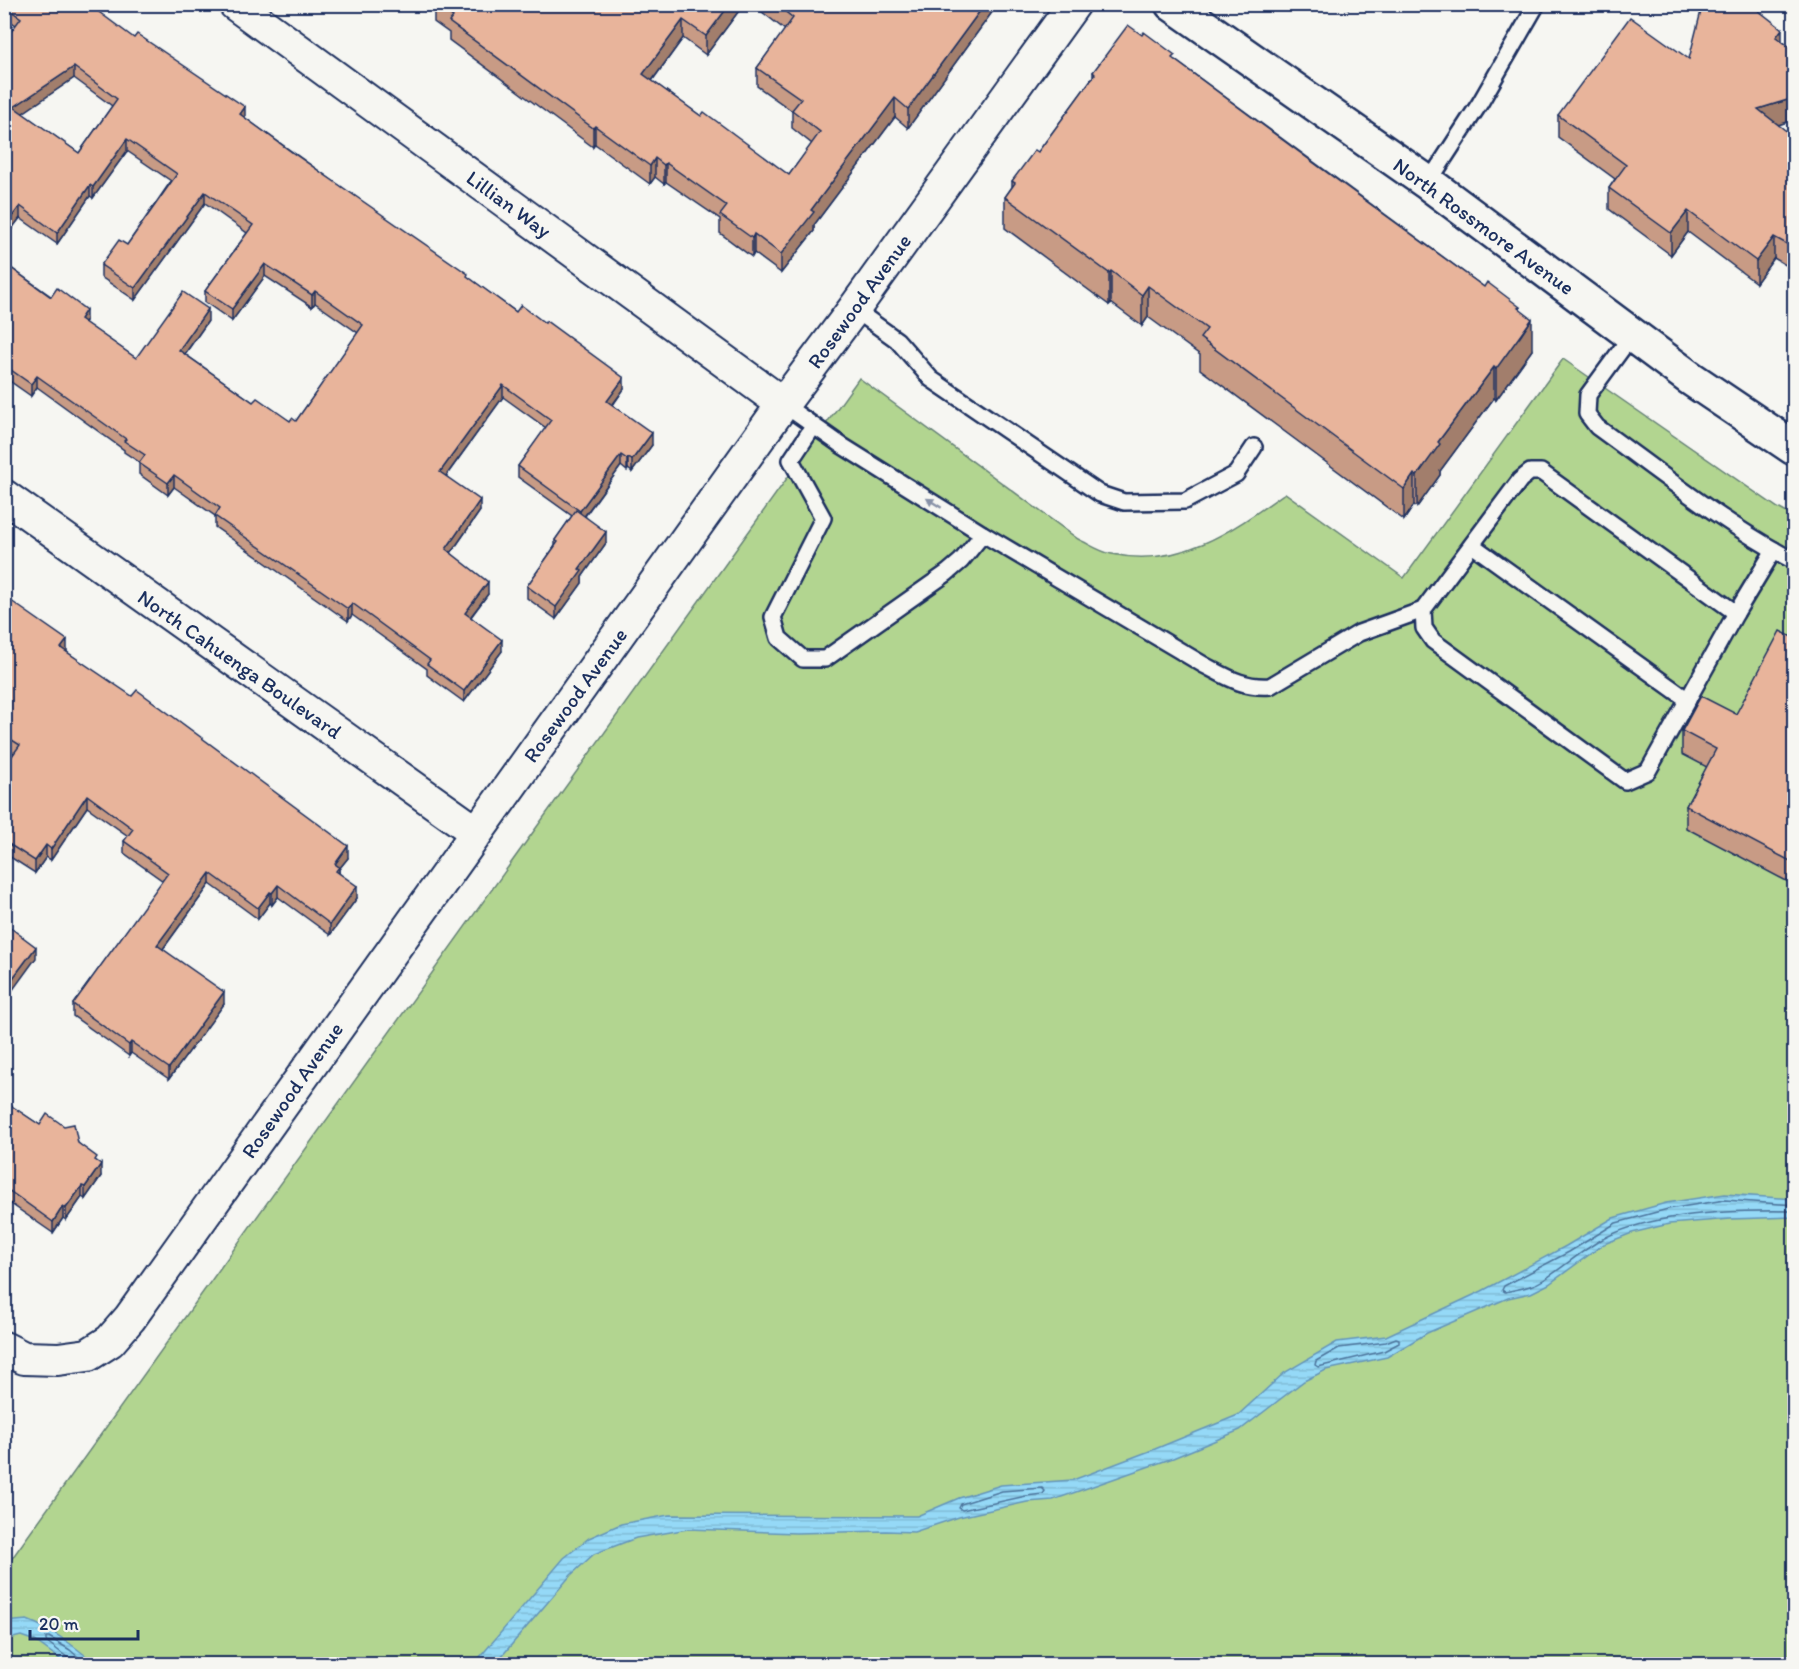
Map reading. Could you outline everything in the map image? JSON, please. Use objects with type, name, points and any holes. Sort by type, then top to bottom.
[{"type":"main road","name":"North Rossmore Avenue","points":[[1172,4],[1428,183],[1724,402],[1794,448]]},
{"type":"street","name":"Lillian Way","points":[[235,4],[783,404]]},
{"type":"street","name":"Rosewood Avenue","points":[[4,1348],[24,1358],[58,1359],[88,1354],[110,1341],[130,1318],[783,404],[1074,4]]},
{"type":"street","name":"North Cahuenga Boulevard","points":[[4,496],[476,832]]},
{"type":"lane","points":[[1428,183],[1480,103],[1537,4]]},
{"type":"lane","points":[[854,309],[897,340],[931,379],[1100,494],[1125,502],[1185,501],[1236,474],[1254,447]]},
{"type":"lane","points":[[1632,335],[1588,395],[1587,414],[1597,428],[1739,529],[1794,561]]},
{"type":"lane","points":[[783,404],[813,427],[983,534],[1204,665],[1232,680],[1253,687],[1270,686],[1359,633],[1423,610],[1520,480],[1530,472],[1541,472],[1736,613]]},
{"type":"lane","points":[[813,427],[791,460],[823,518],[773,617],[779,638],[803,659],[825,659],[947,573],[983,534]]},
{"type":"lane","points":[[1472,545],[1688,700]]},
{"type":"lane","points":[[1423,610],[1424,628],[1433,641],[1625,780],[1648,771],[1736,613],[1774,550]]},
{"type":"green space","points":[[1563,359],[1794,517],[1794,1664],[5,1664],[5,1568],[859,378],[1078,539],[1103,552],[1137,557],[1160,556],[1183,551],[1225,533],[1285,493],[1404,578]]},
{"type":"water","points":[[1725,1194],[1794,1199],[1794,1217],[1669,1224],[1632,1233],[1604,1244],[1549,1284],[1531,1293],[1508,1298],[1427,1333],[1387,1357],[1326,1370],[1304,1381],[1240,1430],[1173,1458],[1053,1500],[1027,1502],[959,1517],[914,1532],[796,1533],[688,1529],[636,1538],[594,1554],[571,1575],[495,1664],[474,1664],[564,1558],[589,1538],[621,1524],[669,1515],[917,1516],[959,1498],[1001,1485],[1073,1480],[1238,1415],[1284,1373],[1337,1342],[1386,1336],[1482,1291],[1613,1218],[1666,1203]]},
{"type":"water","points":[[27,1620],[55,1634],[96,1664],[67,1664],[35,1641],[21,1636],[5,1640],[5,1622]]},
{"type":"building","points":[[4,4],[88,4],[134,38],[137,34],[245,107],[240,114],[468,274],[467,276],[516,312],[521,305],[624,378],[607,401],[652,433],[632,460],[621,455],[580,511],[518,466],[551,420],[503,385],[440,472],[480,500],[446,549],[488,582],[465,613],[502,640],[464,691],[427,664],[430,660],[352,603],[348,609],[215,516],[220,508],[174,475],[168,483],[139,463],[145,455],[124,441],[126,439],[37,376],[31,384],[4,365],[4,263],[51,297],[57,288],[86,310],[80,319],[136,358],[183,292],[208,309],[179,350],[253,402],[257,398],[290,421],[292,418],[296,421],[363,325],[315,291],[312,295],[265,264],[232,309],[205,291],[253,225],[205,192],[135,288],[101,265],[119,240],[127,245],[177,174],[127,139],[93,187],[90,185],[57,233],[20,206],[4,227],[4,41],[21,18]],"holes":[[[74,67],[117,99],[79,153],[14,107]]]},
{"type":"building","points":[[436,4],[730,4],[706,36],[683,20],[643,74],[701,116],[704,112],[789,175],[820,132],[792,110],[801,99],[757,68],[793,18],[776,4],[985,4],[908,109],[895,98],[811,210],[814,212],[781,254],[754,234],[752,238],[720,215],[727,206],[666,163],[664,165],[655,158],[650,166],[595,126],[593,128],[449,22],[453,17]]},
{"type":"building","points":[[1706,4],[1750,4],[1782,29],[1776,37],[1794,50],[1794,98],[1758,109],[1794,137],[1794,248],[1774,237],[1756,261],[1688,211],[1671,233],[1609,188],[1626,165],[1558,115],[1630,17],[1689,59],[1701,11]]},
{"type":"building","points":[[1128,25],[1142,35],[1144,32],[1175,55],[1172,58],[1318,166],[1484,287],[1487,282],[1532,319],[1438,442],[1440,444],[1417,476],[1414,474],[1404,489],[1200,338],[1207,329],[1148,286],[1142,295],[1005,197],[1015,183],[1012,181],[1035,150],[1038,152]]},
{"type":"building","points":[[576,510],[606,532],[579,569],[582,571],[556,607],[527,586],[558,542],[555,540]]},
{"type":"building","points":[[4,596],[67,640],[61,648],[132,696],[137,690],[348,846],[335,864],[339,867],[336,871],[357,886],[330,924],[278,885],[258,908],[210,873],[157,945],[224,992],[169,1068],[131,1042],[129,1045],[73,1004],[168,873],[124,841],[133,829],[87,795],[51,849],[46,845],[35,861],[4,841],[4,767],[20,745],[4,735]]},
{"type":"building","points":[[1780,631],[1794,638],[1794,863],[1686,806],[1716,749],[1682,731],[1701,696],[1736,714]]},
{"type":"building","points":[[8,926],[36,947],[4,990],[4,931]]},
{"type":"building","points":[[4,1062],[9,1066],[4,1072]]},
{"type":"building","points":[[4,1101],[40,1125],[47,1114],[64,1126],[74,1124],[78,1143],[97,1157],[95,1160],[101,1164],[66,1208],[63,1206],[53,1222],[4,1187]]}]
